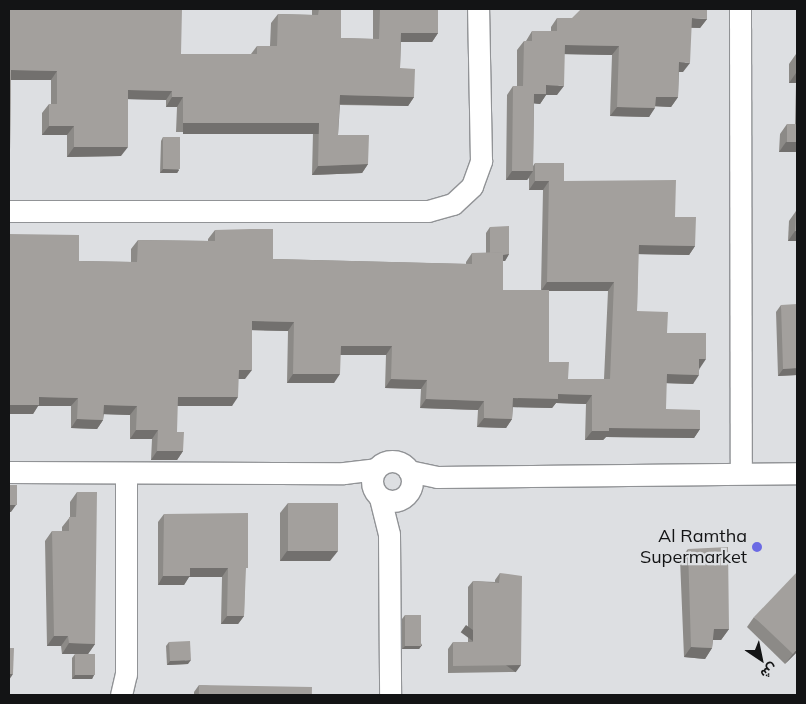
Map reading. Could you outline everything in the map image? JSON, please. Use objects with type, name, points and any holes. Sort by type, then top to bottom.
[{"type":"street","points":[[9,211],[428,211],[453,204],[472,186],[481,162],[478,9]]},
{"type":"street","points":[[740,9],[740,473]]},
{"type":"street","points":[[389,534],[407,486],[405,465],[392,461],[376,484],[389,534],[390,695]]},
{"type":"street","points":[[9,472],[344,473],[376,484],[390,502],[407,486],[437,477],[797,473]]},
{"type":"street","points":[[122,695],[126,674],[126,473]]},
{"type":"building","points":[[9,9],[182,9],[181,54],[257,54],[257,46],[277,46],[278,14],[318,15],[319,9],[341,9],[341,38],[379,39],[380,9],[438,9],[438,33],[401,33],[400,68],[415,69],[414,97],[340,95],[338,135],[369,135],[368,164],[318,166],[319,123],[183,123],[183,97],[172,97],[172,91],[128,90],[128,147],[74,147],[74,126],[49,126],[49,104],[57,104],[57,71],[11,70],[9,151]]},
{"type":"building","points":[[581,9],[707,9],[707,19],[692,18],[690,63],[679,62],[678,97],[656,97],[655,108],[617,107],[619,46],[565,45],[564,86],[546,85],[546,94],[534,94],[533,171],[512,171],[513,86],[523,86],[524,41],[532,41],[532,31],[557,31],[557,18],[572,18]]},
{"type":"building","points":[[797,54],[797,73],[796,73]]},
{"type":"building","points":[[787,124],[797,124],[797,142],[787,142]]},
{"type":"building","points":[[163,137],[180,137],[180,169],[163,169]]},
{"type":"building","points":[[535,163],[564,163],[564,181],[676,180],[675,217],[696,217],[695,246],[639,245],[637,311],[668,312],[667,333],[706,333],[706,359],[699,359],[699,375],[667,374],[666,409],[700,410],[700,429],[609,428],[609,431],[592,431],[592,395],[558,394],[558,399],[513,398],[512,419],[484,418],[484,401],[426,399],[427,380],[391,379],[392,346],[341,346],[340,374],[293,374],[294,322],[252,321],[252,370],[239,370],[238,397],[178,397],[177,432],[184,432],[183,451],[157,451],[158,430],[136,430],[137,406],[104,405],[103,420],[77,419],[78,398],[39,397],[39,405],[9,405],[9,234],[79,235],[79,261],[137,262],[138,240],[215,241],[215,230],[250,229],[273,229],[273,259],[472,264],[472,253],[503,252],[503,290],[549,290],[549,362],[569,362],[568,379],[610,379],[614,282],[547,282],[549,181],[535,181]]},
{"type":"building","points":[[796,211],[797,231],[795,231]]},
{"type":"building","points":[[509,226],[509,254],[503,255],[503,252],[490,253],[490,227]]},
{"type":"building","points":[[797,304],[797,368],[783,369],[781,305]]},
{"type":"building","points":[[9,485],[17,485],[17,505],[9,505]]},
{"type":"building","points":[[77,492],[97,492],[95,644],[69,643],[68,636],[54,636],[52,531],[69,531],[69,517],[76,517]]},
{"type":"building","points":[[288,503],[338,503],[338,551],[288,551]]},
{"type":"building","points":[[248,513],[248,568],[246,568],[244,616],[227,616],[228,568],[190,568],[190,576],[163,576],[164,514]]},
{"type":"building","points":[[728,547],[729,629],[714,629],[712,648],[691,647],[688,549]]},
{"type":"building","points":[[797,572],[797,649],[793,654],[754,617]]},
{"type":"building","points":[[500,573],[522,576],[521,665],[453,666],[453,642],[473,642],[473,581],[499,583]]},
{"type":"building","points":[[405,615],[421,615],[421,646],[405,646]]},
{"type":"building","points":[[190,641],[191,660],[170,661],[169,642]]},
{"type":"building","points":[[9,648],[14,648],[13,674],[9,674]]},
{"type":"building","points":[[75,654],[95,654],[95,675],[75,675]]},
{"type":"building","points":[[199,685],[312,687],[312,695],[199,695]]},
{"type":"place","name":"Al Ramtha Supermarket","points":[[757,547]]}]
